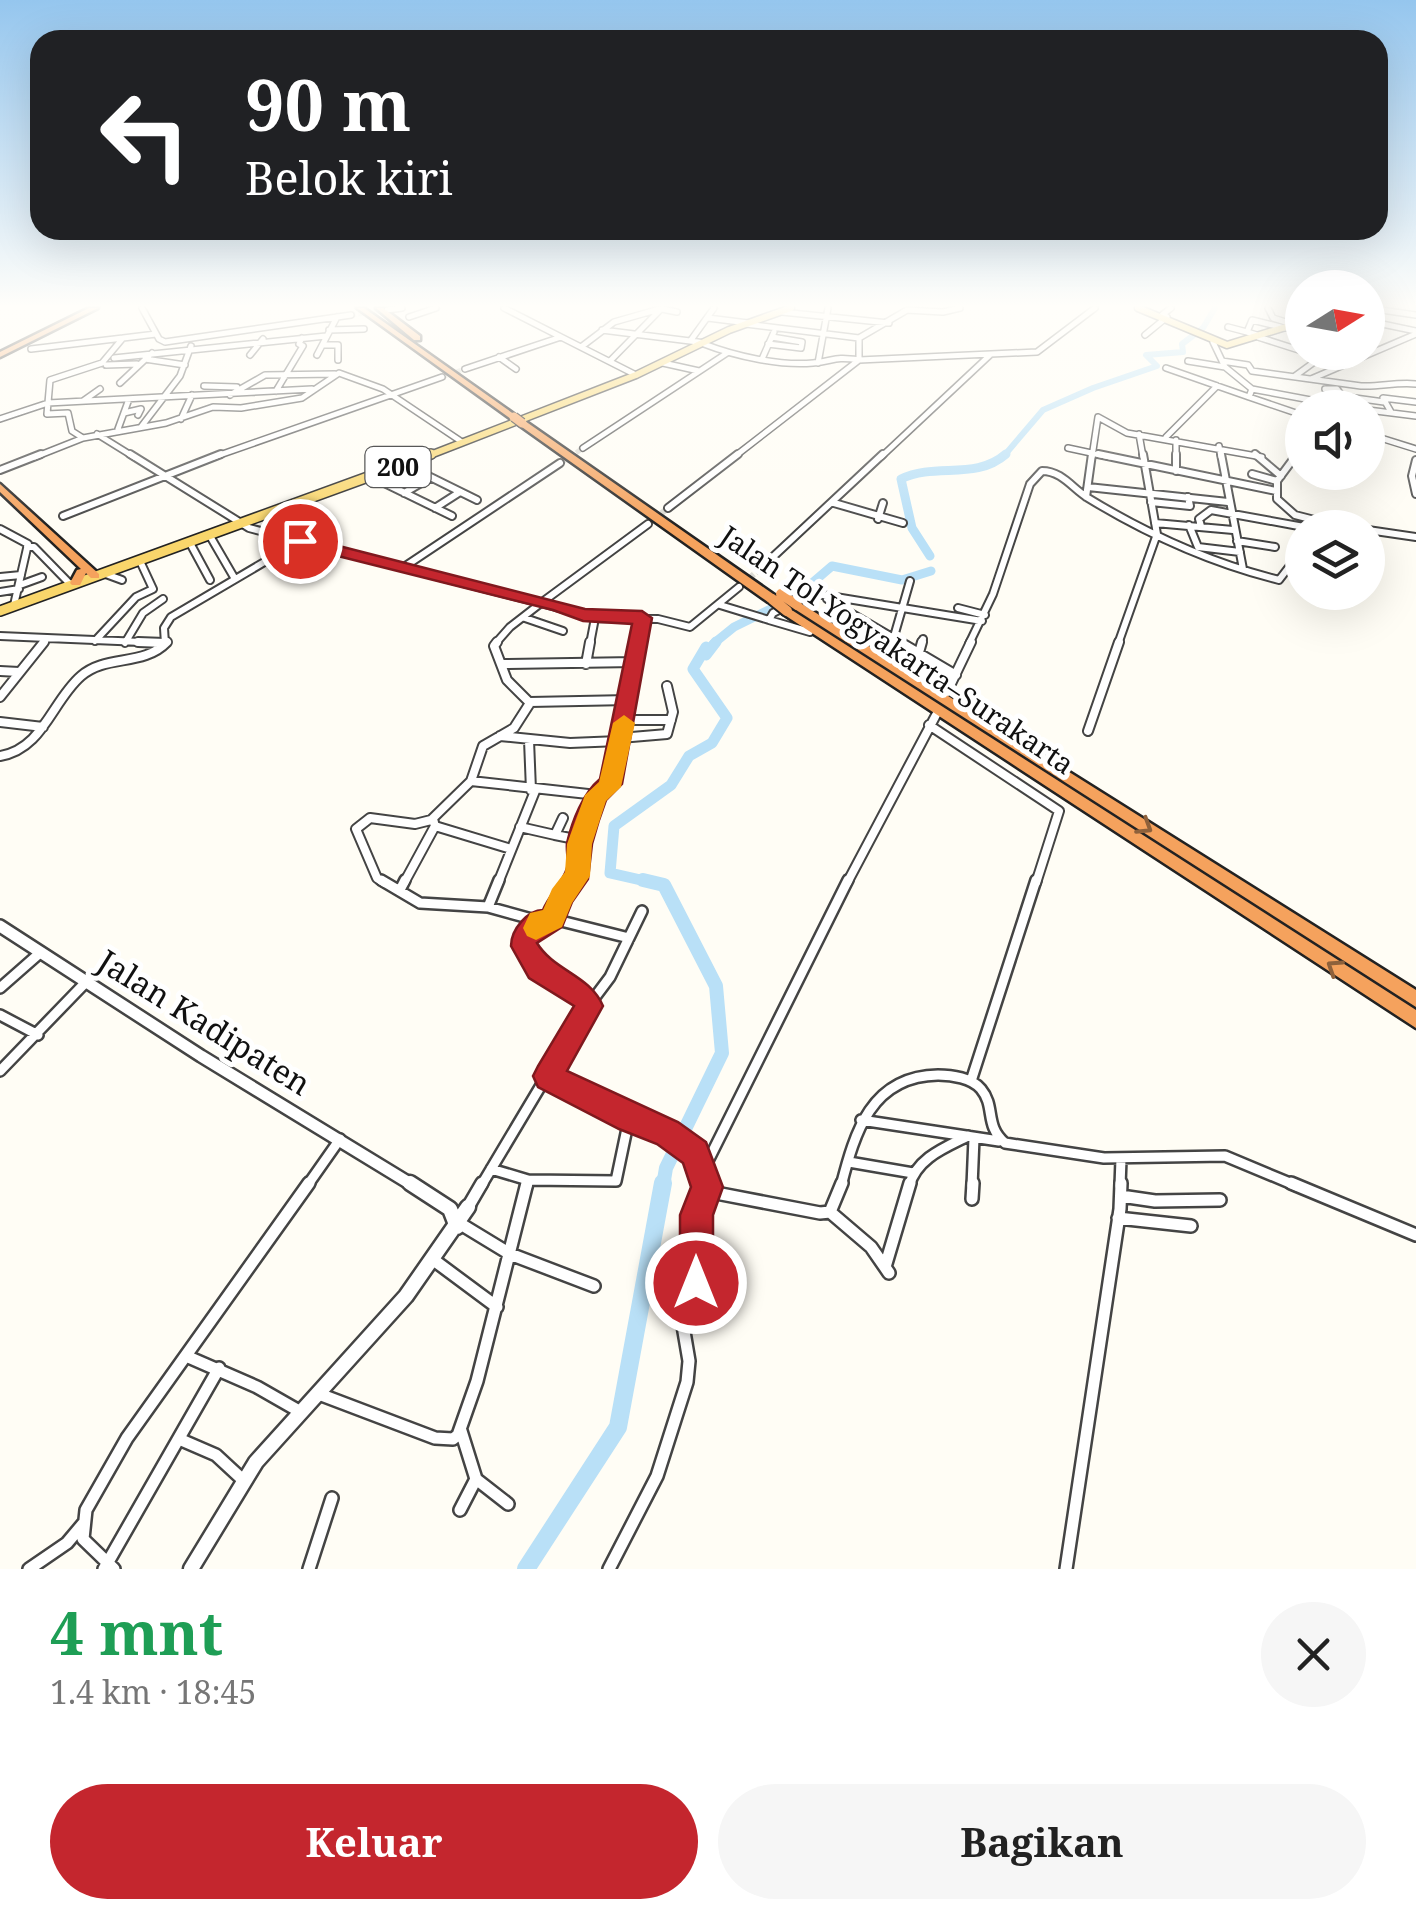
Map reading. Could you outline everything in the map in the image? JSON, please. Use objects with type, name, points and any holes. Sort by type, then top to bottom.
[{"type":"highway","name":"Jalan Tol Yogyakarta–Surakarta","points":[[465,381],[522,418]]},
{"type":"highway","name":"Jalan Tol Yogyakarta–Surakarta","points":[[472,381],[792,608],[1416,1023]]},
{"type":"highway","points":[[0,487],[86,577]]},
{"type":"highway","points":[[0,496],[86,577]]},
{"type":"highway","name":"Jalan Tol Yogyakarta–Surakarta","points":[[792,608],[1416,999]]},
{"type":"main road","name":"200","points":[[0,611],[86,577],[372,478],[620,381]]},
{"type":"street","points":[[50,381],[47,414],[68,414],[72,431],[82,438]]},
{"type":"street","points":[[141,427],[175,381]]},
{"type":"street","points":[[182,419],[194,395],[209,381]]},
{"type":"street","points":[[220,406],[246,381]]},
{"type":"street","points":[[255,392],[264,381]]},
{"type":"street","points":[[276,391],[282,381]]},
{"type":"street","points":[[0,470],[97,434],[182,419],[220,406],[239,409],[302,398],[324,381]]},
{"type":"street","points":[[357,381],[390,395],[462,442]]},
{"type":"street","points":[[63,516],[162,475],[430,381]]},
{"type":"street","points":[[583,448],[684,381]]},
{"type":"street","points":[[668,508],[832,381]]},
{"type":"street","points":[[761,568],[962,381]]},
{"type":"street","points":[[1204,381],[1285,409]]},
{"type":"street","points":[[1243,381],[1252,389],[1285,395]]},
{"type":"street","points":[[1322,381],[1325,390]]},
{"type":"street","points":[[1323,381],[1374,387],[1387,382],[1416,384]]},
{"type":"street","points":[[204,386],[237,387]]},
{"type":"street","points":[[1166,437],[1217,386]]},
{"type":"street","points":[[1353,386],[1355,390]]},
{"type":"street","points":[[171,387],[185,387]]},
{"type":"street","points":[[83,401],[100,389]]},
{"type":"street","points":[[0,419],[48,403],[312,389]]},
{"type":"street","points":[[1249,397],[1252,389]]},
{"type":"street","points":[[256,405],[265,391]]},
{"type":"street","points":[[118,429],[128,398]]},
{"type":"street","points":[[1385,398],[1416,402]]},
{"type":"street","points":[[1385,403],[1391,412]]},
{"type":"street","points":[[124,413],[141,409],[138,415]]},
{"type":"street","points":[[1385,411],[1416,416]]},
{"type":"street","points":[[1086,496],[1097,417],[1122,431],[1260,455],[1279,478]]},
{"type":"street","points":[[97,434],[242,525],[595,618],[642,618],[690,627],[739,587]]},
{"type":"street","points":[[1088,731],[1157,534],[1139,434]]},
{"type":"street","points":[[1385,439],[1416,449]]},
{"type":"street","points":[[1176,440],[1176,470]]},
{"type":"street","points":[[1219,446],[1243,570]]},
{"type":"street","points":[[1068,448],[1276,491]]},
{"type":"street","points":[[1416,460],[1416,494]]},
{"type":"street","points":[[404,567],[560,463]]},
{"type":"street","points":[[404,464],[477,500]]},
{"type":"street","points":[[1285,470],[1276,491],[1285,510]]},
{"type":"street","points":[[947,692],[983,618],[1033,476],[1053,472],[1086,496],[1191,552],[1280,580],[1285,573]]},
{"type":"street","points":[[1252,474],[1279,478]]},
{"type":"street","points":[[372,478],[452,516]]},
{"type":"street","points":[[404,493],[430,478]]},
{"type":"street","points":[[1088,486],[1228,502]]},
{"type":"street","points":[[435,508],[460,492]]},
{"type":"street","points":[[1152,502],[1190,506],[1188,497]]},
{"type":"street","points":[[834,503],[878,519],[903,523]]},
{"type":"street","points":[[878,519],[883,503]]},
{"type":"street","points":[[1201,526],[1199,519],[1205,512],[1285,522]]},
{"type":"street","points":[[1155,522],[1234,530]]},
{"type":"street","points":[[629,700],[530,702],[509,683],[494,646],[510,627],[648,524]]},
{"type":"street","points":[[1189,525],[1198,547],[1240,552]]},
{"type":"street","points":[[0,529],[26,542],[27,547],[14,605]]},
{"type":"street","points":[[1385,532],[1416,537]]},
{"type":"street","points":[[210,536],[235,579]]},
{"type":"street","points":[[167,643],[166,621],[198,598],[300,541]]},
{"type":"street","points":[[1236,541],[1275,547]]},
{"type":"street","points":[[190,543],[210,580]]},
{"type":"street","points":[[27,547],[34,547],[86,577],[122,580]]},
{"type":"street","points":[[95,641],[135,598],[153,589],[140,561]]},
{"type":"street","points":[[0,577],[22,575]]},
{"type":"street","points":[[0,592],[42,577]]},
{"type":"street","points":[[894,640],[910,581]]},
{"type":"street","points":[[765,619],[806,594],[983,618]]},
{"type":"street","points":[[823,596],[918,656],[958,672]]},
{"type":"street","points":[[125,643],[143,613],[163,600]]},
{"type":"street","points":[[720,605],[810,632]]},
{"type":"street","points":[[958,608],[983,618]]},
{"type":"street","points":[[525,618],[563,631]]},
{"type":"street","points":[[586,664],[595,618]]},
{"type":"street","points":[[471,781],[593,795],[610,787],[642,618]]},
{"type":"street","points":[[0,636],[167,643]]},
{"type":"street","points":[[0,697],[46,638]]},
{"type":"street","points":[[918,656],[923,640]]},
{"type":"street","points":[[0,756],[18,753],[44,727],[83,674],[144,661],[167,643]]},
{"type":"street","points":[[503,664],[635,662]]},
{"type":"street","points":[[0,671],[20,672]]},
{"type":"street","points":[[496,736],[586,743],[666,735],[671,720],[667,686]]},
{"type":"street","points":[[400,890],[453,792],[471,781],[483,746],[514,728],[530,702]]},
{"type":"street","points":[[703,1171],[748,1075],[936,714]]},
{"type":"street","points":[[625,720],[671,720]]},
{"type":"street","points":[[0,722],[44,727]]},
{"type":"street","points":[[930,726],[1059,811],[971,1080]]},
{"type":"street","points":[[488,907],[533,790],[530,740]]},
{"type":"street","points":[[589,1006],[583,996],[538,969],[525,947],[524,936],[545,921],[579,872],[579,840],[593,795]]},
{"type":"street","points":[[511,849],[434,822],[420,824],[378,817],[357,826],[356,832],[370,868],[382,882],[420,904],[488,907],[629,938]]},
{"type":"street","points":[[555,835],[562,818]]},
{"type":"street","points":[[520,827],[579,840]]},
{"type":"street","points":[[191,1569],[242,1480],[299,1411],[400,1307],[435,1261],[610,977],[642,911]]},
{"type":"street","name":"Jalan Kadipaten","points":[[0,926],[450,1208]]},
{"type":"street","points":[[0,988],[41,952]]},
{"type":"street","points":[[0,1071],[86,981]]},
{"type":"street","points":[[0,1015],[38,1034]]},
{"type":"street","points":[[830,1212],[862,1120],[881,1097],[920,1077],[941,1074],[971,1080],[985,1095],[991,1128],[999,1141]]},
{"type":"street","points":[[548,1076],[667,1133],[696,1153],[707,1187],[696,1215],[698,1276],[682,1314],[689,1360],[687,1382],[658,1476],[609,1569]]},
{"type":"street","points":[[491,1169],[528,1180],[616,1180],[630,1118]]},
{"type":"street","points":[[862,1120],[1050,1152],[1120,1159],[1224,1156],[1416,1236]]},
{"type":"street","points":[[707,1187],[728,1196],[830,1212],[871,1248],[887,1270],[914,1174],[930,1156],[971,1137]]},
{"type":"street","points":[[971,1137],[972,1199]]},
{"type":"street","points":[[219,1368],[108,1567],[83,1539],[83,1524],[92,1497],[127,1438],[340,1140]]},
{"type":"street","points":[[1066,1569],[1121,1196],[1120,1159]]},
{"type":"street","points":[[849,1162],[914,1174]]},
{"type":"street","points":[[319,1394],[435,1438],[453,1440],[461,1431],[528,1180]]},
{"type":"street","points":[[1121,1196],[1156,1201],[1220,1200]]},
{"type":"street","points":[[468,1206],[450,1208],[458,1225],[510,1254],[594,1286]]},
{"type":"street","points":[[1118,1218],[1191,1226]]},
{"type":"street","points":[[435,1261],[497,1306]]},
{"type":"street","points":[[186,1356],[219,1368],[299,1411]]},
{"type":"street","points":[[461,1431],[476,1480],[508,1504]]},
{"type":"street","points":[[179,1439],[216,1456],[242,1480]]},
{"type":"street","points":[[460,1510],[476,1480]]},
{"type":"street","points":[[309,1569],[332,1498]]},
{"type":"street","points":[[29,1569],[67,1543],[83,1524]]},
{"type":"waterway","points":[[1005,455],[1043,410],[1113,381]]},
{"type":"waterway","points":[[930,556],[912,528],[901,479],[914,474],[981,467],[1005,455]]},
{"type":"waterway","points":[[713,644],[734,627],[797,596],[832,566],[902,580],[931,571]]},
{"type":"waterway","points":[[706,655],[716,642]]},
{"type":"waterway","points":[[654,883],[610,873],[614,826],[671,785],[689,756],[712,743],[727,718],[693,669],[706,647]]},
{"type":"waterway","points":[[643,880],[664,885],[716,986],[722,1053],[666,1168],[663,1186]]},
{"type":"waterway","points":[[526,1569],[618,1427],[663,1183]]},
{"type":"tunnel","points":[[570,457],[583,448]]},
{"type":"tunnel","points":[[560,463],[574,454]]},
{"type":"tunnel","points":[[648,524],[668,508]]},
{"type":"tunnel","points":[[743,584],[761,568]]},
{"type":"slow traffic","points":[[536,928],[539,921],[548,923],[553,919],[561,897],[578,876],[580,844],[596,795],[610,787],[624,723]]},
{"type":"route","points":[[300,541],[595,618],[642,618],[610,787],[596,795],[580,844],[579,872],[561,897],[553,919],[548,923],[539,921],[524,936],[524,946],[538,969],[583,996],[589,1006],[548,1076],[667,1133],[696,1153],[707,1187],[696,1215],[696,1283]]}]
